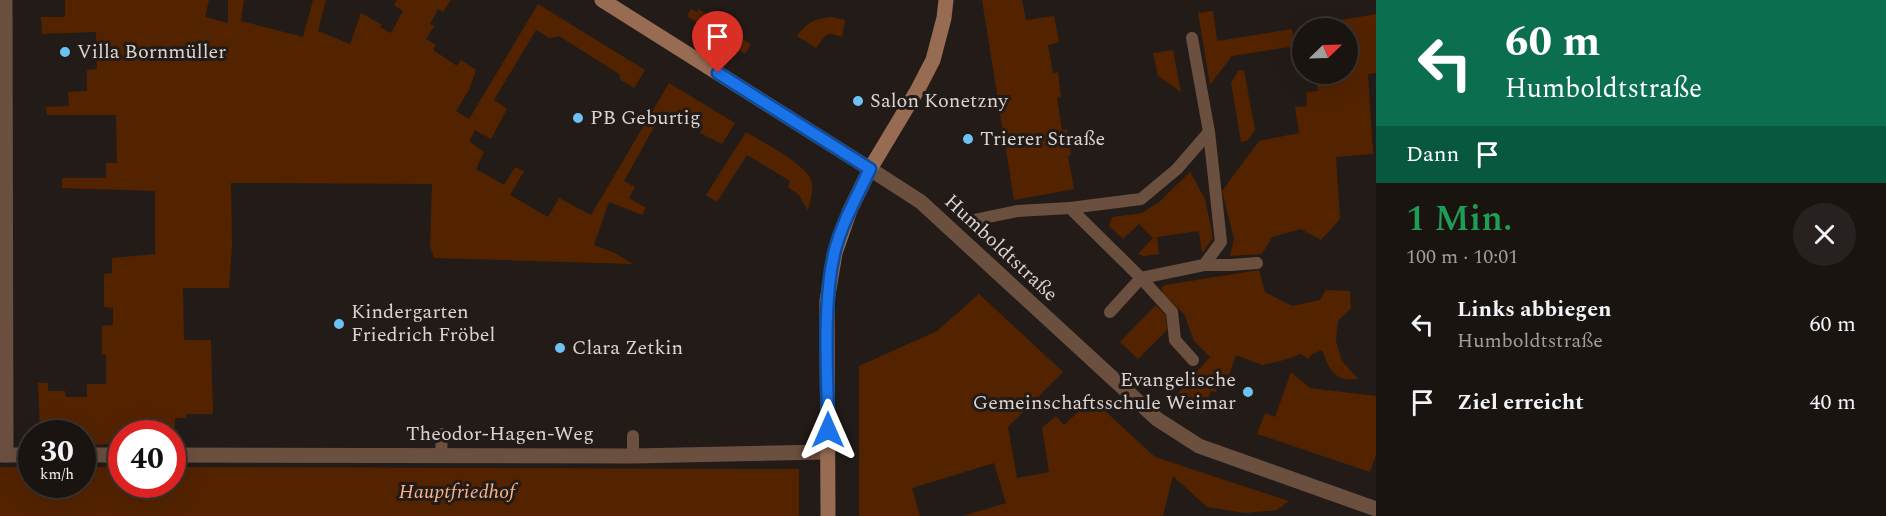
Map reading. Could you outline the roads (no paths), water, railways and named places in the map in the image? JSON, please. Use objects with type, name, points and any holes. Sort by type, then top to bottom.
[{"type":"street","points":[[3,455],[5,0]]},
{"type":"street","name":"Humboldtstraße","points":[[602,0],[921,202],[1157,419],[1199,446],[1376,509]]},
{"type":"street","points":[[828,516],[827,301],[835,254],[850,210],[870,169],[913,99],[933,60],[944,18],[946,0]]},
{"type":"street","name":"Theodor-Hagen-Weg","points":[[186,455],[633,456],[828,452]]},
{"type":"lane","points":[[1192,38],[1209,132],[1221,242],[1204,265]]},
{"type":"lane","points":[[969,221],[1017,211],[1070,208],[1141,199],[1177,169],[1209,132]]},
{"type":"lane","points":[[1070,208],[1172,312],[1175,340],[1193,360]]},
{"type":"lane","points":[[1110,312],[1141,278],[1204,265],[1257,263]]},
{"type":"lane","points":[[441,455],[442,434]]},
{"type":"lane","points":[[633,436],[633,456]]},
{"type":"place","name":"Villa Bornmüller","points":[[65,52]]},
{"type":"place","name":"Salon Konetzny","points":[[858,101]]},
{"type":"place","name":"PB Geburtig","points":[[578,118]]},
{"type":"place","name":"Trierer Straße","points":[[968,139]]},
{"type":"place","name":"Kindergarten Friedrich Fröbel","points":[[339,324]]},
{"type":"place","name":"Clara Zetkin","points":[[560,348]]},
{"type":"place","name":"Evangelische Gemeinschaftsschule Weimar","points":[[1248,392]]},
{"type":"park label","name":"Hauptfriedhof","points":[[457,492]]}]
